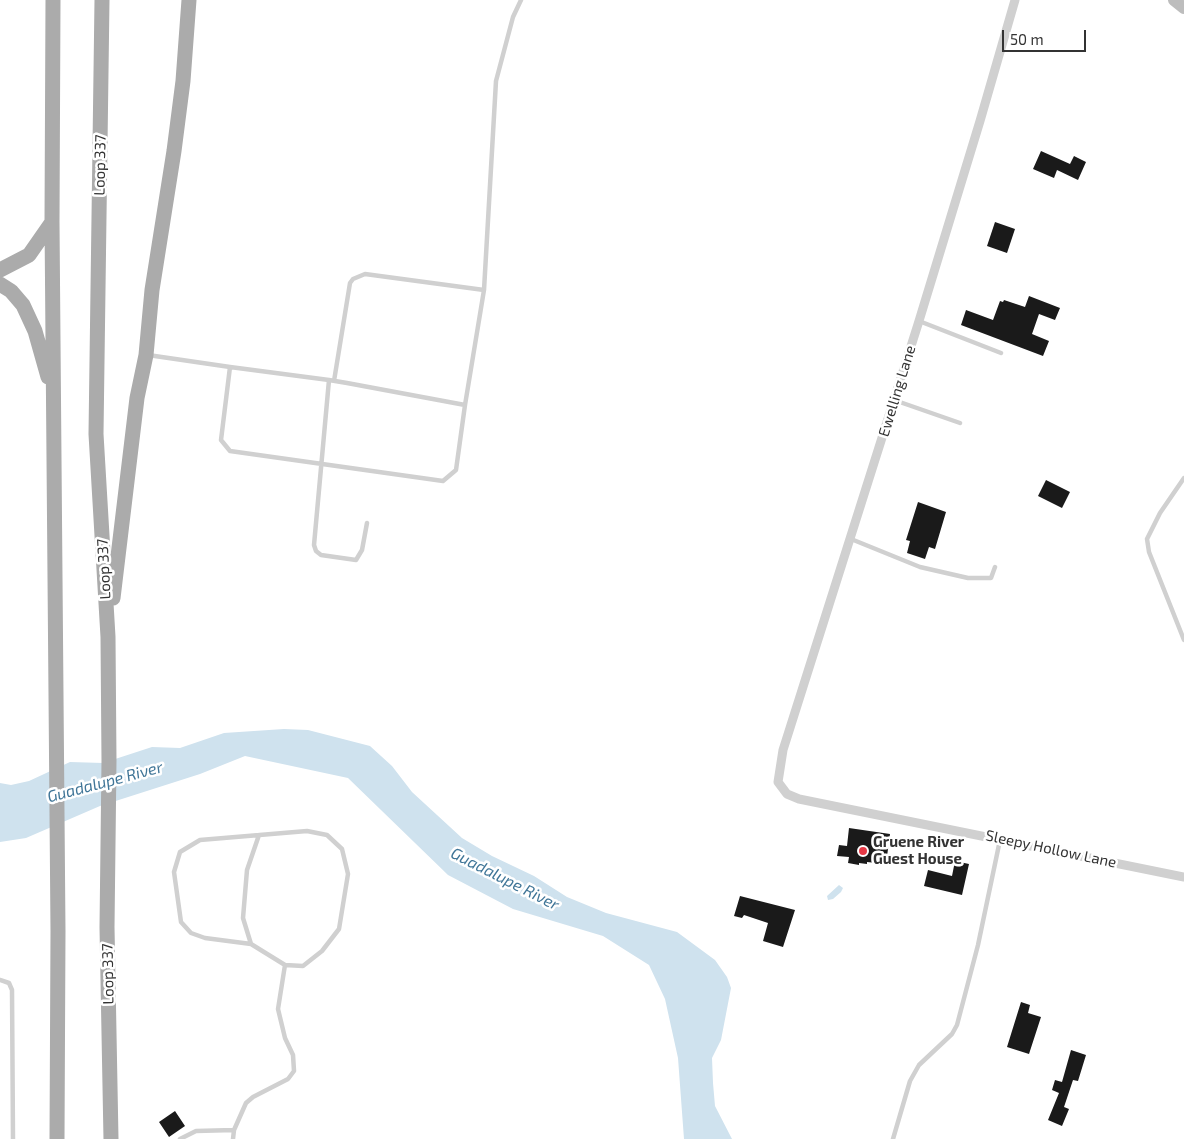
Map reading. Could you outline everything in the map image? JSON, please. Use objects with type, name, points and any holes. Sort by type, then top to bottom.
[{"type":"main road","points":[[53,0],[52,222],[58,931],[57,1139]]},
{"type":"main road","name":"Loop 337","points":[[102,0],[96,434],[108,637],[110,726],[107,927],[110,1139]]},
{"type":"main road","points":[[108,637],[137,398],[146,355],[152,290],[183,81],[189,0]]},
{"type":"main road","points":[[0,270],[29,255],[52,222]]},
{"type":"main road","points":[[0,284],[11,291],[23,305],[35,331],[54,396]]},
{"type":"main road","points":[[50,1139],[50,1049],[58,1037]]},
{"type":"street","name":"Ewelling Lane","points":[[778,782],[783,750],[919,321],[1015,0]]},
{"type":"street","points":[[1174,0],[1184,8]]},
{"type":"street","name":"Sleepy Hollow Lane","points":[[778,782],[787,794],[799,798],[1184,877]]},
{"type":"lane","points":[[230,367],[221,440],[226,448],[235,453],[443,481],[448,479],[456,470],[484,290],[496,80],[513,17],[520,0]]},
{"type":"lane","points":[[367,523],[362,550],[356,560],[320,555],[316,551],[314,545],[321,464],[332,381],[350,283],[353,278],[365,274],[484,290]]},
{"type":"lane","points":[[919,321],[1001,353]]},
{"type":"lane","points":[[146,355],[332,381],[465,404]]},
{"type":"lane","points":[[894,400],[960,423]]},
{"type":"lane","points":[[1184,478],[1146,539],[1149,552],[1184,640]]},
{"type":"lane","points":[[851,539],[920,567],[968,578],[991,578],[995,567]]},
{"type":"lane","points":[[307,831],[327,835],[342,849],[348,874],[346,899],[339,929],[322,952],[303,966],[285,965],[250,944],[205,938],[190,933],[181,922],[174,872],[180,852],[200,840],[307,831]]},
{"type":"lane","points":[[250,944],[244,918],[245,899],[248,870],[259,835]]},
{"type":"lane","points":[[893,1139],[910,1081],[920,1065],[952,1034],[958,1025],[978,945],[1000,838]]},
{"type":"lane","points":[[233,1139],[234,1130],[246,1103],[288,1078],[294,1070],[293,1055],[285,1038],[278,1009],[285,965]]},
{"type":"lane","points":[[0,980],[9,983],[12,990],[13,1139]]},
{"type":"lane","points":[[180,1139],[196,1131],[234,1130]]},
{"type":"water","name":"Guadalupe River","points":[[284,729],[308,730],[370,746],[392,766],[412,792],[462,838],[492,856],[534,876],[567,897],[606,913],[677,932],[715,960],[727,977],[731,988],[721,1040],[712,1058],[715,1106],[732,1139],[684,1139],[678,1058],[665,999],[649,965],[603,936],[513,909],[448,875],[348,778],[245,756],[200,774],[100,806],[26,838],[0,842],[0,783],[11,785],[29,781],[70,762],[103,763],[152,747],[180,748],[224,733]]},
{"type":"water","points":[[839,885],[843,888],[841,892],[833,899],[828,900],[827,896]]},
{"type":"building","points":[[1041,151],[1070,164],[1074,156],[1086,162],[1078,180],[1057,170],[1054,178],[1033,169]]},
{"type":"building","points":[[995,222],[1015,229],[1007,253],[987,246]]},
{"type":"building","points":[[1029,296],[1060,308],[1055,320],[1039,314],[1032,334],[1049,341],[1043,356],[961,325],[966,310],[993,320],[1000,301],[1003,302],[1004,300],[1025,307]]},
{"type":"building","points":[[1046,480],[1070,492],[1062,508],[1038,496]]},
{"type":"building","points":[[918,502],[946,512],[935,549],[929,547],[925,559],[907,553],[910,541],[906,540]]},
{"type":"building","name":"Gruene River Guest House","points":[[849,828],[890,834],[886,864],[867,862],[867,864],[859,863],[859,865],[848,863],[849,857],[837,856],[839,845],[847,846]]},
{"type":"building","points":[[955,861],[969,864],[962,895],[924,886],[928,870],[952,876]]},
{"type":"building","points":[[740,896],[795,910],[783,947],[763,941],[768,923],[744,915],[742,918],[734,916]]},
{"type":"building","points":[[1021,1002],[1030,1005],[1028,1013],[1041,1017],[1029,1054],[1007,1047]]},
{"type":"building","points":[[1071,1050],[1086,1055],[1078,1081],[1073,1080],[1064,1107],[1069,1109],[1062,1126],[1048,1120],[1059,1093],[1052,1090],[1055,1080],[1062,1082]]},
{"type":"building","points":[[175,1111],[185,1126],[169,1137],[159,1122]]},
{"type":"place","name":"Gruene River Guest House","points":[[863,851]]}]
